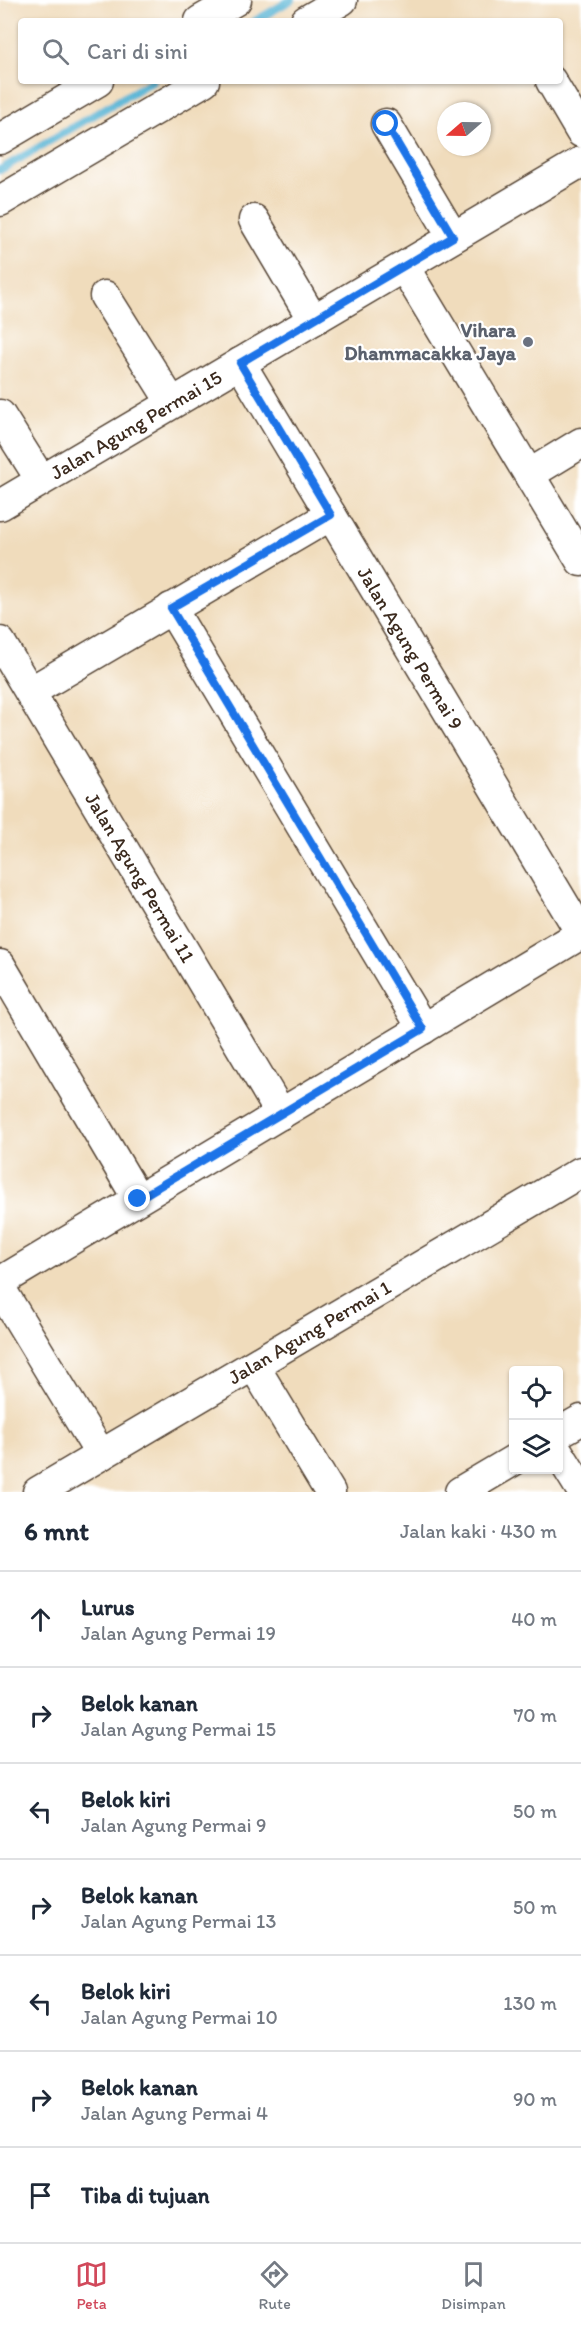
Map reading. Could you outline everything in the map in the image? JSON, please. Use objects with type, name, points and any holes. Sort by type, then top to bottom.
[{"type":"street","points":[[205,18],[236,0]]},
{"type":"street","points":[[311,18],[342,0]]},
{"type":"street","points":[[0,139],[93,84]]},
{"type":"street","points":[[0,201],[199,84]]},
{"type":"street","points":[[552,84],[581,132]]},
{"type":"street","points":[[386,124],[453,237]]},
{"type":"street","name":"Jalan Agung Permai 15","points":[[0,505],[581,162]]},
{"type":"street","points":[[254,220],[313,320]]},
{"type":"street","points":[[404,267],[581,561]]},
{"type":"street","points":[[105,296],[172,403]]},
{"type":"street","name":"Jalan Agung Permai 9","points":[[240,363],[581,934]]},
{"type":"street","points":[[0,415],[41,480]]},
{"type":"street","points":[[530,474],[581,443]]},
{"type":"street","points":[[30,692],[331,515]]},
{"type":"street","points":[[171,608],[423,1029]]},
{"type":"street","name":"Jalan Agung Permai 11","points":[[0,642],[281,1114]]},
{"type":"street","points":[[0,1281],[581,934]]},
{"type":"street","points":[[0,965],[138,1199]]},
{"type":"street","name":"Jalan Agung Permai 1","points":[[38,1492],[581,1172]]},
{"type":"street","points":[[0,1288],[101,1455]]},
{"type":"street","points":[[254,1366],[330,1492]]},
{"type":"street","points":[[563,1430],[581,1420]]},
{"type":"street","points":[[563,1460],[581,1489]]},
{"type":"street","points":[[459,1492],[509,1462]]},
{"type":"waterway","points":[[260,18],[291,0]]},
{"type":"waterway","points":[[0,170],[147,84]]},
{"type":"place","name":"Vihara Dhammacakka Jaya","points":[[528,342]]},
{"type":"route","points":[[138,1199],[423,1029],[171,608],[331,515],[240,363],[453,237],[386,124]]}]
